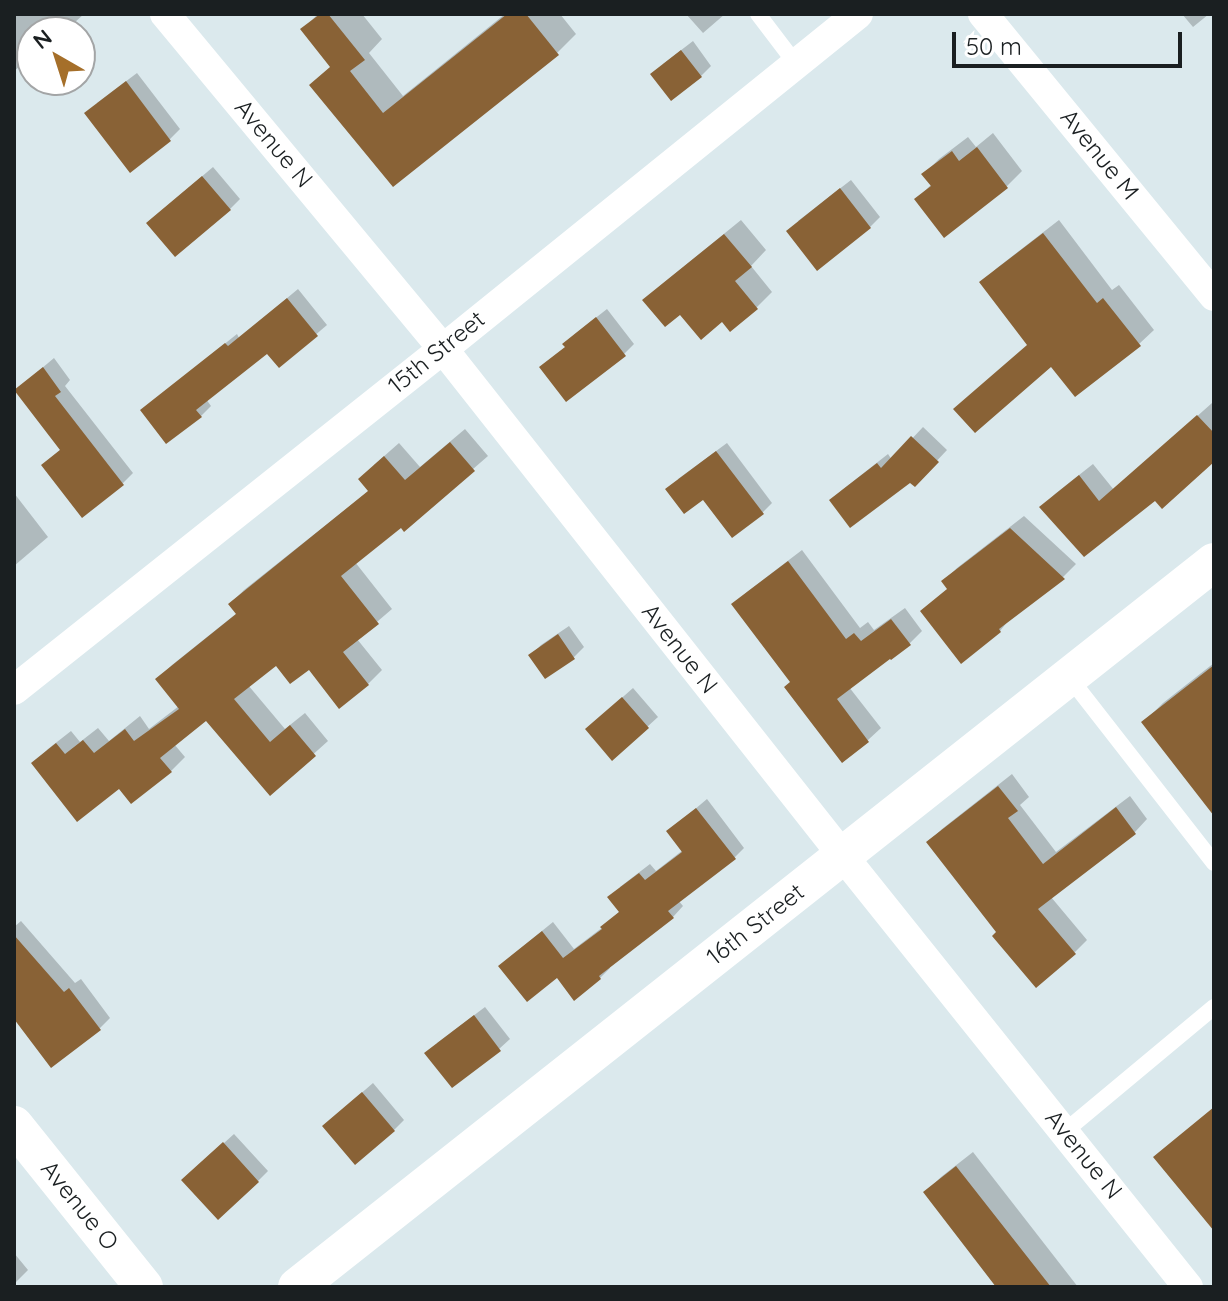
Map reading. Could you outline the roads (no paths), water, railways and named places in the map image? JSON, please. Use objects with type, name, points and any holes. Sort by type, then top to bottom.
[{"type":"street","name":"Avenue N","points":[[165,14],[443,349],[1188,1287]]},
{"type":"street","name":"15th Street","points":[[14,690],[858,14]]},
{"type":"street","name":"Avenue M","points":[[983,14],[1214,296]]},
{"type":"street","name":"16th Street","points":[[297,1287],[1214,562]]},
{"type":"street","name":"Avenue O","points":[[14,1125],[144,1287]]},
{"type":"lane","points":[[758,14],[796,64]]},
{"type":"lane","points":[[1069,677],[1214,863]]},
{"type":"lane","points":[[1064,1132],[1214,1007]]}]
